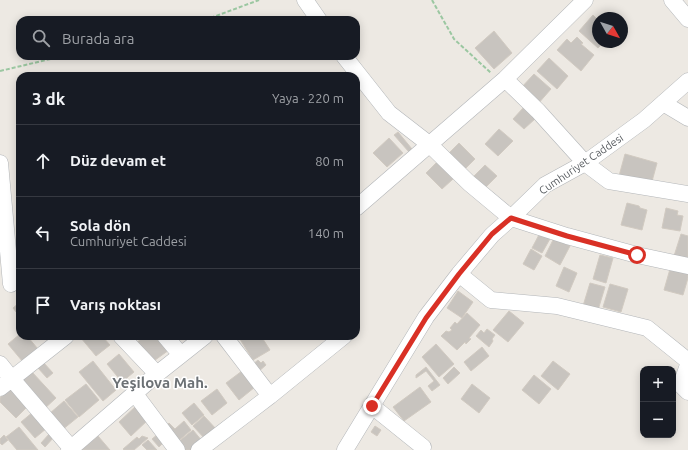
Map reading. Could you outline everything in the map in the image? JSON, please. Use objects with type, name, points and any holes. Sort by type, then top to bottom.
[{"type":"street","points":[[305,0],[316,16]]},
{"type":"street","points":[[360,204],[505,79],[585,0]]},
{"type":"street","points":[[672,0],[688,19]]},
{"type":"street","points":[[347,60],[357,72]]},
{"type":"street","points":[[360,76],[389,113],[429,144],[469,183],[511,218],[574,238],[637,255],[688,266]]},
{"type":"street","points":[[505,79],[538,111],[585,163],[609,181],[688,194]]},
{"type":"street","name":"Cumhuriyet Caddesi","points":[[345,450],[426,318],[459,274],[492,234],[545,185],[585,163],[644,120],[688,81]]},
{"type":"street","points":[[663,103],[688,118]]},
{"type":"street","points":[[0,163],[10,285]]},
{"type":"street","points":[[459,274],[491,300],[557,306],[647,328],[688,361]]},
{"type":"street","points":[[4,384],[61,340]]},
{"type":"street","points":[[125,340],[157,374]]},
{"type":"street","points":[[168,340],[181,355]]},
{"type":"street","points":[[0,364],[4,384],[70,449],[157,374],[200,340]]},
{"type":"street","points":[[227,340],[270,396]]},
{"type":"street","points":[[199,450],[270,396],[339,340]]},
{"type":"street","points":[[688,365],[681,385],[688,392]]},
{"type":"street","points":[[135,394],[177,450]]},
{"type":"street","points":[[372,406],[423,447],[422,450]]},
{"type":"path","points":[[216,16],[259,0]]},
{"type":"path","points":[[432,0],[454,39],[496,77],[505,79]]},
{"type":"path","points":[[0,71],[46,60]]},
{"type":"building","points":[[592,16],[592,43],[579,31]]},
{"type":"building","points":[[494,31],[512,53],[494,69],[475,48]]},
{"type":"building","points":[[577,37],[583,43],[581,44],[594,55],[581,71],[557,50],[567,39],[571,43]]},
{"type":"building","points":[[549,58],[568,76],[557,89],[537,71]]},
{"type":"building","points":[[534,74],[551,89],[537,105],[520,89]]},
{"type":"building","points":[[524,107],[536,118],[524,129],[513,119]]},
{"type":"building","points":[[499,129],[513,141],[498,156],[485,144]]},
{"type":"building","points":[[398,132],[412,149],[409,152],[394,135]]},
{"type":"building","points":[[389,138],[403,153],[387,167],[373,153]]},
{"type":"building","points":[[459,143],[475,159],[462,172],[446,156]]},
{"type":"building","points":[[625,154],[657,163],[651,185],[619,176]]},
{"type":"building","points":[[437,162],[453,179],[442,189],[426,173]]},
{"type":"building","points":[[485,165],[497,176],[485,188],[473,177]]},
{"type":"building","points":[[627,203],[647,210],[642,230],[621,225]]},
{"type":"building","points":[[666,208],[678,211],[677,215],[683,216],[680,231],[662,228]]},
{"type":"building","points":[[541,231],[551,237],[542,253],[532,248]]},
{"type":"building","points":[[681,234],[688,236],[688,260],[674,256]]},
{"type":"building","points":[[554,238],[570,246],[560,265],[545,256]]},
{"type":"building","points":[[531,249],[542,256],[534,270],[523,264]]},
{"type":"building","points":[[600,255],[613,258],[606,283],[593,279]]},
{"type":"building","points":[[564,267],[577,273],[569,292],[556,286]]},
{"type":"building","points":[[670,269],[688,274],[683,295],[664,290]]},
{"type":"building","points":[[590,283],[605,287],[598,310],[583,306]]},
{"type":"building","points":[[610,284],[628,289],[621,312],[603,307]]},
{"type":"building","points":[[458,291],[473,302],[462,318],[447,308]]},
{"type":"building","points":[[509,311],[524,323],[508,342],[493,330]]},
{"type":"building","points":[[467,313],[480,325],[469,338],[471,339],[466,344],[465,342],[457,350],[441,336],[446,331],[449,332],[452,330],[450,328],[455,322],[457,324]]},
{"type":"building","points":[[487,329],[495,335],[489,347],[476,336],[481,330],[484,333]]},
{"type":"building","points":[[16,337],[16,340],[30,340],[38,349],[23,362],[8,344]]},
{"type":"building","points":[[83,340],[106,340],[110,345],[96,356]]},
{"type":"building","points":[[140,340],[161,340],[169,350],[151,363],[136,343]]},
{"type":"building","points":[[240,340],[264,340],[270,350],[253,360]]},
{"type":"building","points":[[436,344],[454,364],[439,377],[422,357]]},
{"type":"building","points":[[482,347],[489,356],[471,371],[464,362]]},
{"type":"building","points":[[119,354],[134,372],[122,382],[107,364]]},
{"type":"building","points":[[258,360],[261,363],[263,361],[266,365],[258,372],[252,365]]},
{"type":"building","points":[[93,361],[116,390],[103,401],[79,372]]},
{"type":"building","points":[[553,361],[570,374],[558,390],[541,376]]},
{"type":"building","points":[[43,362],[53,373],[47,378],[38,368]]},
{"type":"building","points":[[426,367],[440,385],[432,391],[428,386],[434,381],[426,371],[416,378],[416,375]]},
{"type":"building","points":[[454,367],[460,373],[448,384],[443,378]]},
{"type":"building","points":[[242,371],[255,387],[239,400],[226,383]]},
{"type":"building","points":[[32,372],[56,398],[43,410],[19,383]]},
{"type":"building","points":[[534,375],[551,389],[539,404],[522,390]]},
{"type":"building","points":[[86,384],[99,400],[79,417],[65,400]]},
{"type":"building","points":[[472,384],[490,398],[479,413],[461,399]]},
{"type":"building","points":[[12,387],[29,405],[16,418],[0,402],[0,398]]},
{"type":"building","points":[[420,387],[431,402],[404,421],[393,407]]},
{"type":"building","points":[[217,389],[227,403],[212,415],[201,401]]},
{"type":"building","points":[[64,401],[78,417],[62,430],[49,414]]},
{"type":"building","points":[[194,403],[204,415],[192,425],[182,413]]},
{"type":"building","points":[[137,405],[149,419],[131,436],[119,422]]},
{"type":"building","points":[[33,412],[47,428],[35,438],[21,422]]},
{"type":"building","points":[[204,416],[217,430],[206,440],[193,426]]},
{"type":"building","points":[[184,421],[191,430],[176,443],[164,428],[169,423],[175,429]]},
{"type":"building","points":[[375,426],[381,430],[377,436],[371,432]]},
{"type":"building","points":[[19,427],[38,450],[17,450],[6,437]]},
{"type":"building","points":[[193,430],[202,441],[191,450],[183,450],[177,443]]},
{"type":"building","points":[[50,433],[54,437],[45,447],[41,443]]},
{"type":"building","points":[[158,434],[165,441],[159,447],[152,439]]},
{"type":"building","points":[[4,435],[8,440],[2,445],[0,443],[0,439]]},
{"type":"building","points":[[98,436],[110,450],[81,450]]},
{"type":"building","points":[[142,436],[148,438],[134,450],[123,449],[137,437],[139,439]]},
{"type":"building","points":[[148,440],[157,450],[147,450],[142,445]]},
{"type":"district","name":"Yeşilova Mah.","points":[[160,382]]},
{"type":"route","points":[[372,406],[426,318],[459,274],[492,234],[511,218],[567,236],[637,255]]}]
